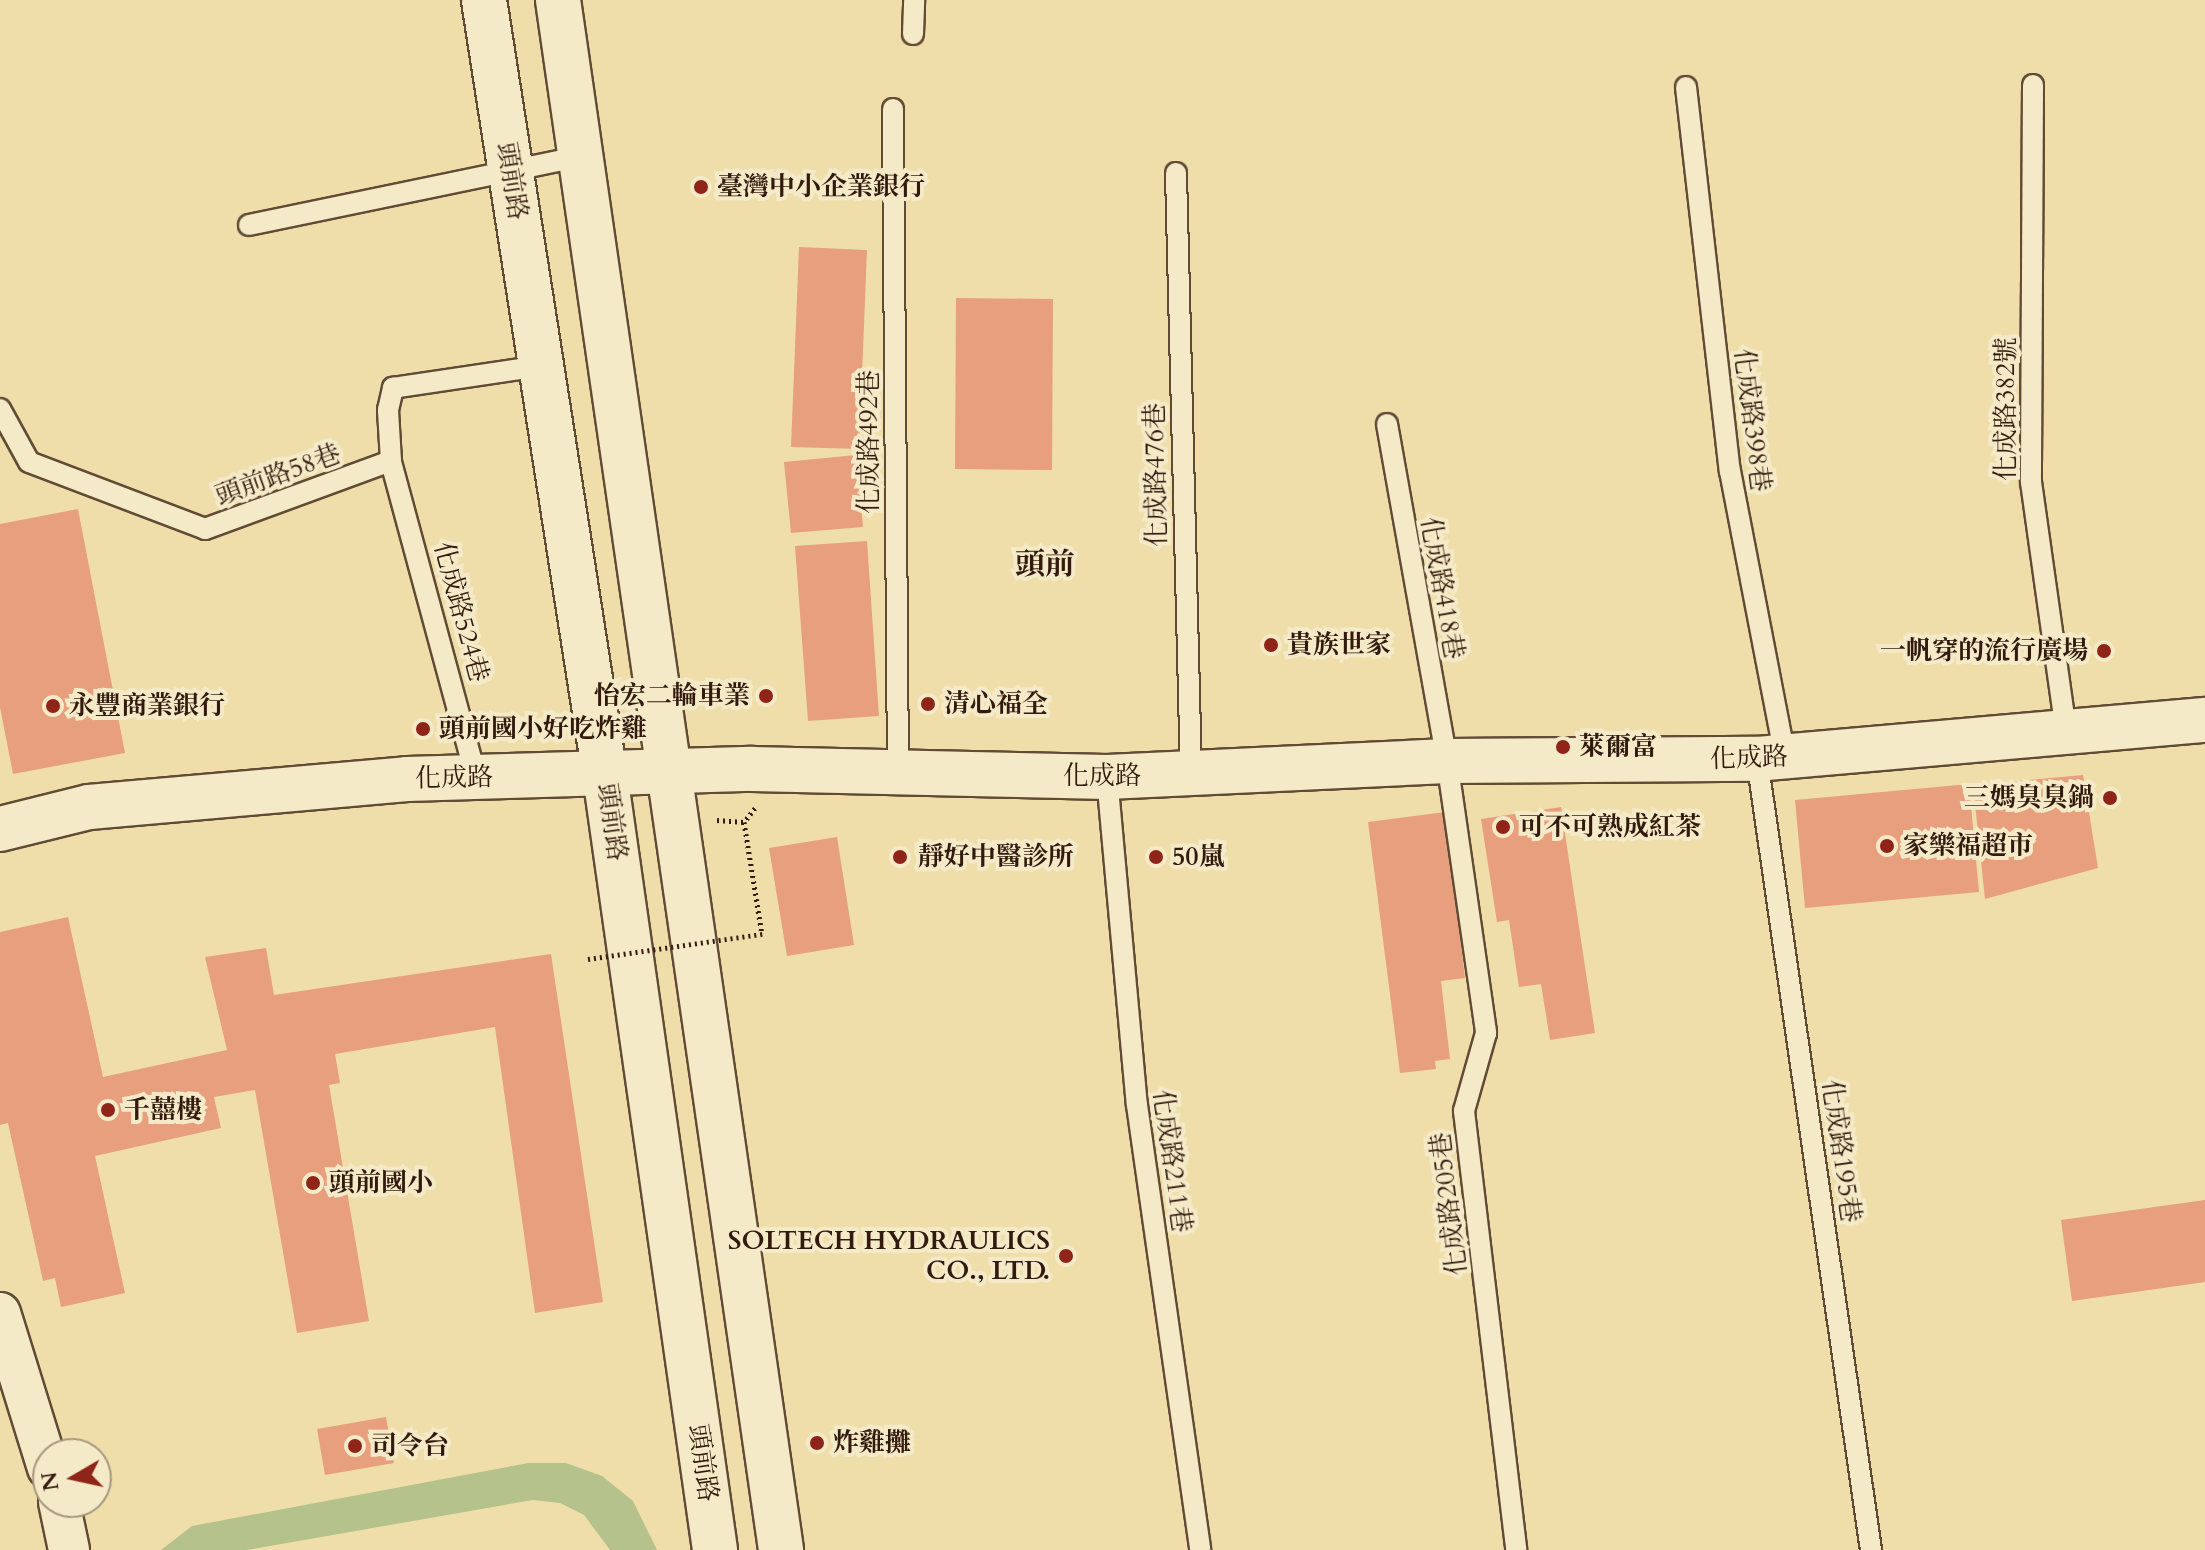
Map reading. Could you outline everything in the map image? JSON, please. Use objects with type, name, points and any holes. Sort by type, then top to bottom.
[{"type":"street","name":"頭前路","points":[[484,0],[605,775],[715,1550]]},
{"type":"street","points":[[558,0],[781,1550]]},
{"type":"street","name":"化成路","points":[[0,829],[89,807],[476,777],[752,769],[898,775],[1107,777],[1447,761],[1771,758],[2205,720]]},
{"type":"street","points":[[0,1313],[39,1438]]},
{"type":"street","points":[[62,1518],[69,1550]]},
{"type":"lane","points":[[913,34],[914,0]]},
{"type":"lane","name":"化成路382號","points":[[2033,85],[2031,482],[2066,731]]},
{"type":"lane","name":"化成路398巷","points":[[1686,87],[1730,471],[1771,758]]},
{"type":"lane","name":"化成路492巷","points":[[893,109],[898,775]]},
{"type":"lane","points":[[249,225],[510,168],[582,156]]},
{"type":"lane","name":"化成路476巷","points":[[1176,173],[1191,775]]},
{"type":"lane","points":[[391,461],[388,410],[393,388],[541,366]]},
{"type":"lane","name":"頭前路58巷","points":[[0,409],[29,462],[205,529],[391,461]]},
{"type":"lane","name":"化成路418巷","points":[[1387,424],[1447,761]]},
{"type":"lane","name":"化成路524巷","points":[[391,461],[476,777]]},
{"type":"lane","name":"化成路195巷","points":[[1771,758],[1871,1550]]},
{"type":"lane","name":"化成路205巷","points":[[1447,761],[1486,1033],[1464,1111],[1516,1550]]},
{"type":"lane","name":"化成路211巷","points":[[1107,777],[1137,1105],[1200,1550]]},
{"type":"path","points":[[588,959],[762,934],[753,872]]},
{"type":"green space","points":[[528,1463],[566,1463],[602,1476],[633,1501],[657,1550],[610,1550],[584,1515],[560,1503],[533,1500],[247,1550],[161,1550],[192,1526]]},
{"type":"building","points":[[799,247],[867,250],[859,449],[791,447]]},
{"type":"building","points":[[956,298],[1053,299],[1052,470],[955,469]]},
{"type":"building","points":[[856,455],[863,527],[791,533],[784,462]]},
{"type":"building","points":[[78,509],[125,753],[13,774],[0,707],[0,524]]},
{"type":"building","points":[[867,541],[879,716],[808,721],[795,546]]},
{"type":"building","points":[[2083,775],[2098,868],[1985,899],[1973,785]]},
{"type":"building","name":"家樂福超市","points":[[1969,784],[1979,892],[1805,908],[1795,800]]},
{"type":"building","points":[[1561,807],[1595,1033],[1550,1040],[1541,984],[1519,987],[1509,920],[1497,922],[1481,819]]},
{"type":"building","points":[[1445,812],[1465,978],[1441,981],[1450,1059],[1435,1061],[1436,1069],[1400,1073],[1368,822]]},
{"type":"building","points":[[837,837],[854,945],[787,956],[769,848]]},
{"type":"building","points":[[68,917],[103,1077],[227,1050],[205,957],[266,948],[274,995],[551,954],[603,1302],[535,1313],[495,1027],[335,1054],[340,1083],[329,1085],[369,1321],[297,1333],[255,1090],[214,1097],[221,1128],[95,1156],[125,1293],[61,1307],[55,1278],[43,1281],[8,1123],[0,1125],[0,932]]},
{"type":"building","points":[[2205,1200],[2205,1282],[2072,1301],[2061,1220]]},
{"type":"building","name":"司令台","points":[[386,1417],[394,1463],[325,1475],[317,1429]]},
{"type":"place","name":"臺灣中小企業銀行","points":[[701,187]]},
{"type":"place","name":"貴族世家","points":[[1271,645]]},
{"type":"place","name":"一帆穿的流行廣場","points":[[2104,651]]},
{"type":"place","name":"怡宏二輪車業","points":[[766,696]]},
{"type":"place","name":"清心福全","points":[[928,704]]},
{"type":"place","name":"永豐商業銀行","points":[[53,706]]},
{"type":"place","name":"頭前國小好吃炸雞","points":[[423,729]]},
{"type":"place","name":"萊爾富","points":[[1563,747]]},
{"type":"place","name":"三媽臭臭鍋","points":[[2110,798]]},
{"type":"place","name":"可不可熟成紅茶","points":[[1503,827]]},
{"type":"place","name":"家樂福超市","points":[[1887,846]]},
{"type":"place","name":"靜好中醫診所","points":[[900,857]]},
{"type":"place","name":"50嵐","points":[[1156,857]]},
{"type":"place","name":"千囍樓","points":[[108,1110]]},
{"type":"place","name":"頭前國小","points":[[313,1183]]},
{"type":"place","name":"SOLTECH HYDRAULICS CO., LTD.","points":[[1066,1256]]},
{"type":"place","name":"炸雞攤","points":[[817,1443]]},
{"type":"place","name":"司令台","points":[[355,1446]]},
{"type":"district","name":"頭前","points":[[1045,565]]}]
